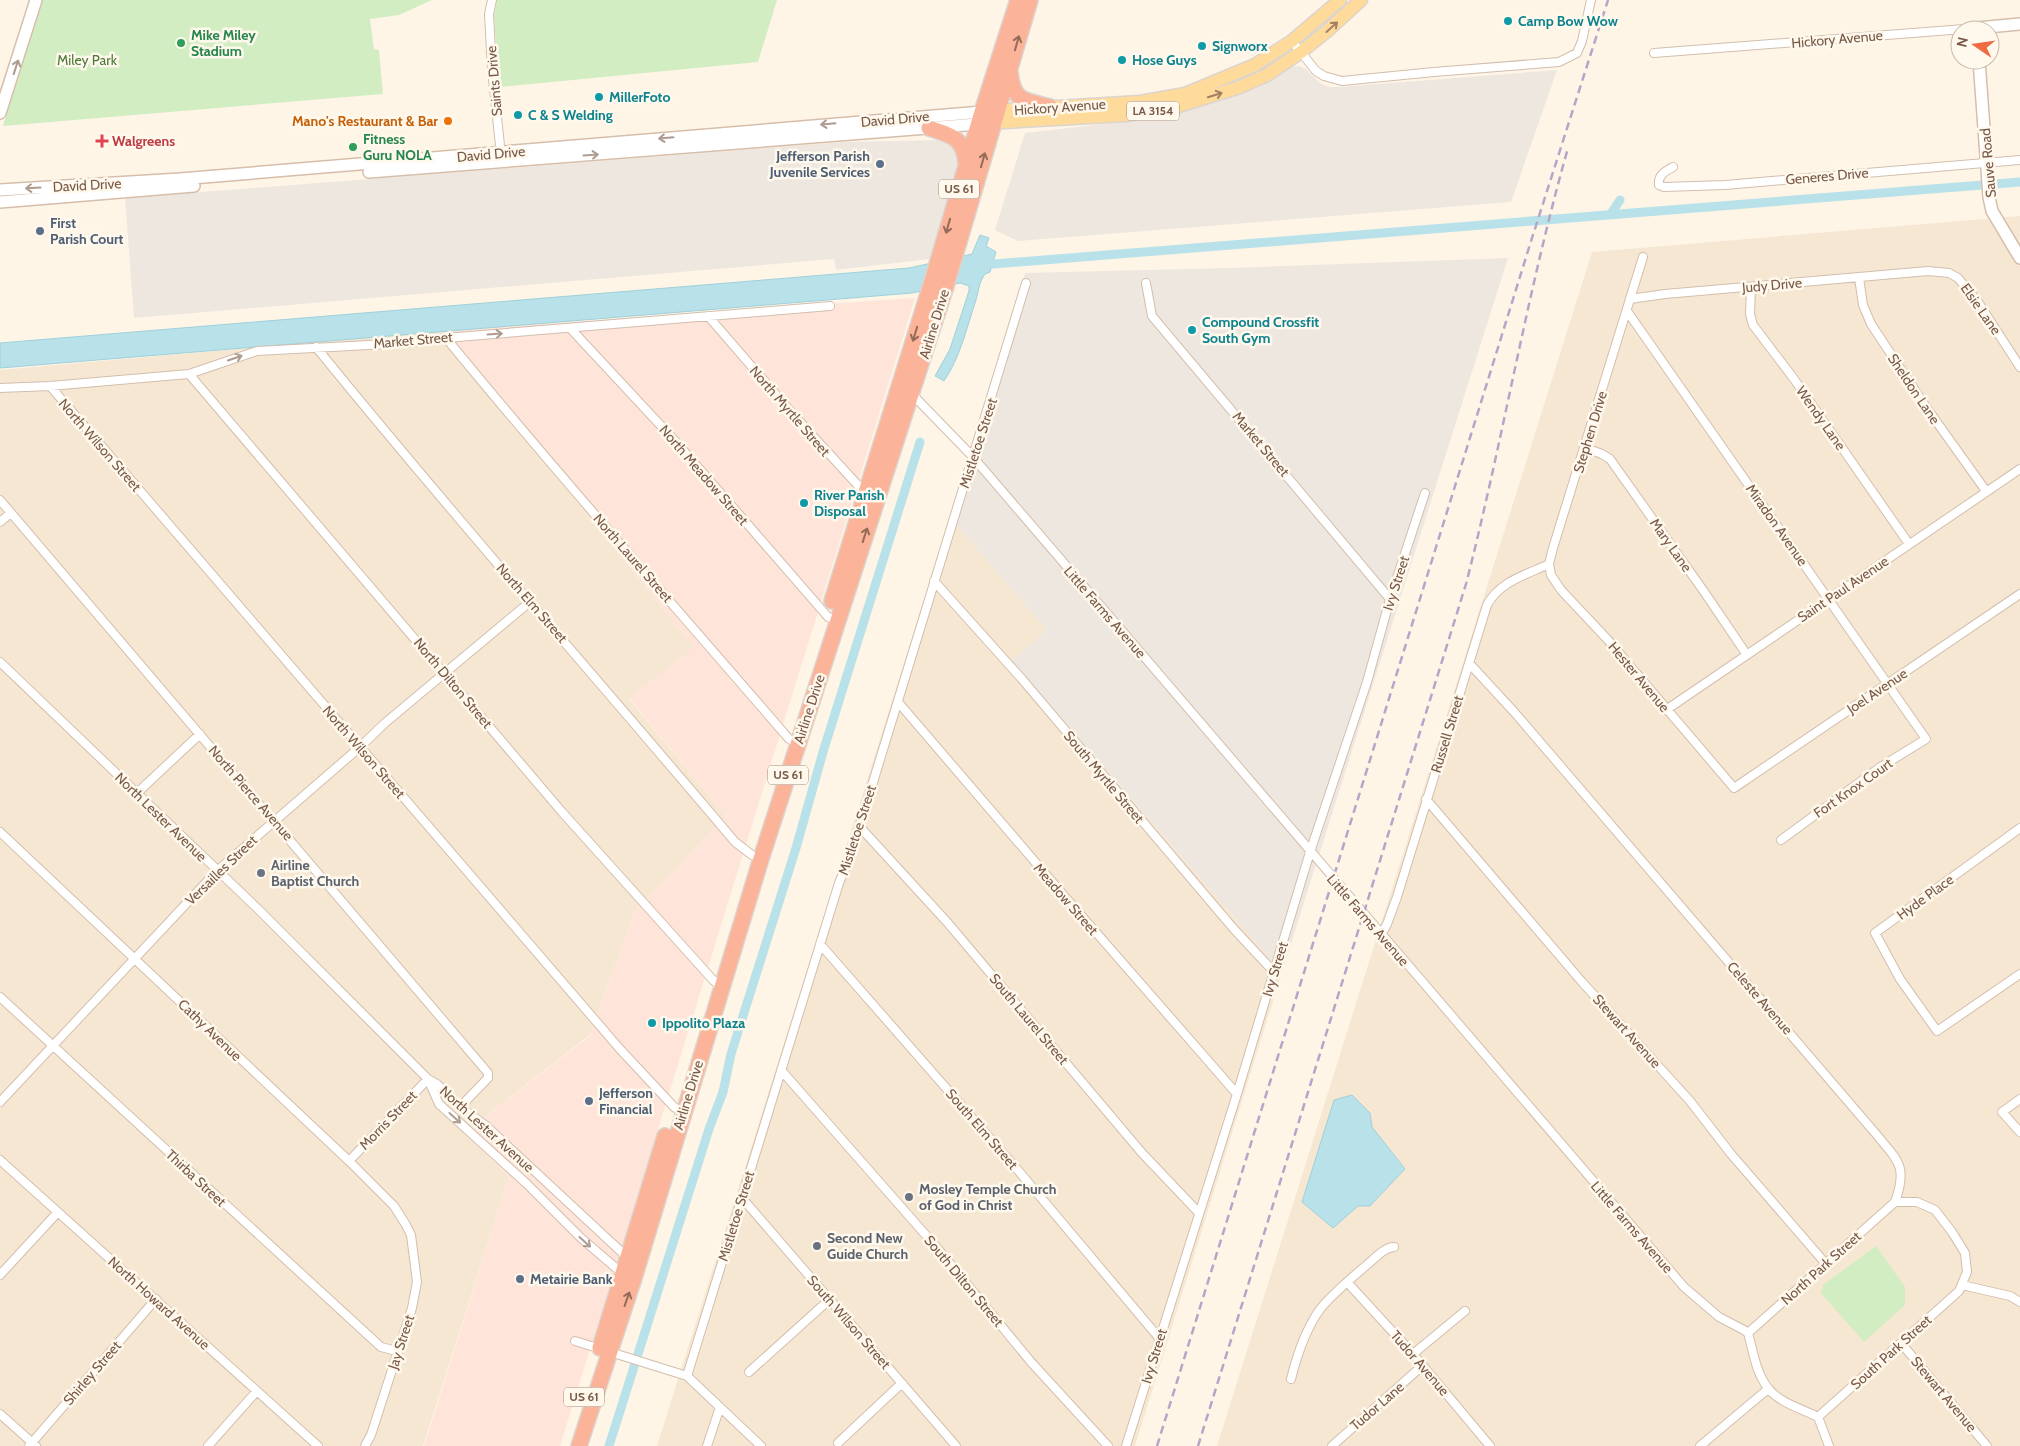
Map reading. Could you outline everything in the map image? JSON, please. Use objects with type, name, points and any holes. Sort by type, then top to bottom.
[{"type":"highway","name":"Airline Drive","points":[[906,389],[930,288],[980,118],[1018,0]]},
{"type":"highway","name":"Airline Drive","points":[[579,1446],[610,1352],[630,1269],[717,983],[906,389],[946,286],[1030,0]]},
{"type":"highway","points":[[1010,70],[1011,87],[1016,95],[1025,101],[1050,107]]},
{"type":"highway","points":[[929,128],[950,135],[960,142],[965,152],[966,166]]},
{"type":"highway","name":"Airline Drive","points":[[717,983],[752,855],[793,741]]},
{"type":"highway","name":"Airline Drive","points":[[569,1446],[610,1352]]},
{"type":"main road","points":[[0,111],[36,0]]},
{"type":"main road","name":"LA 3154","points":[[1292,41],[1340,0]]},
{"type":"main road","name":"LA 3154","points":[[1301,52],[1361,0]]},
{"type":"main road","name":"Hickory Avenue","points":[[2000,26],[2020,24]]},
{"type":"main road","name":"Hickory Avenue","points":[[996,117],[1050,107],[1140,102],[1185,94],[1254,65],[1292,41]]},
{"type":"main road","name":"Hickory Avenue","points":[[980,118],[1126,115],[1172,108],[1240,87],[1267,75],[1301,52]]},
{"type":"main road","name":"Sauve Road","points":[[1980,70],[1989,197],[1992,211],[2020,258]]},
{"type":"main road","name":"David Drive","points":[[0,202],[106,188],[980,118]]},
{"type":"main road","name":"David Drive","points":[[502,157],[929,128],[980,118]]},
{"type":"main road","name":"David Drive","points":[[0,190],[106,188]]},
{"type":"street","name":"Saints Drive","points":[[492,0],[489,14],[492,70],[502,157]]},
{"type":"street","points":[[1292,41],[1316,70],[1324,76],[1342,81],[1559,62],[1577,53],[1582,41],[1592,0]]},
{"type":"street","name":"Hickory Avenue","points":[[1654,53],[1950,31]]},
{"type":"street","name":"Generes Drive","points":[[1673,168],[1663,172],[1659,185],[1664,187],[1725,185],[1988,167],[2020,160]]},
{"type":"street","points":[[1630,299],[1643,257]]},
{"type":"street","name":"Judy Drive","points":[[1630,299],[1665,294],[1928,272],[1949,274],[1957,278]]},
{"type":"street","name":"Sheldon Lane","points":[[1859,278],[1863,305],[1871,324],[1926,407],[1986,491]]},
{"type":"street","name":"Elsie Lane","points":[[1957,278],[1978,302],[2020,367]]},
{"type":"street","name":"Market Street","points":[[1146,282],[1152,316],[1390,598]]},
{"type":"street","name":"Mistletoe Street","points":[[687,1376],[820,944],[898,702],[1026,283]]},
{"type":"street","name":"Wendy Lane","points":[[1751,287],[1750,314],[1753,325],[1794,379],[1909,544]]},
{"type":"street","name":"Stephen Drive","points":[[1549,564],[1630,299]]},
{"type":"street","name":"Market Street","points":[[0,388],[50,386],[189,374],[257,350],[406,343],[446,338],[830,306]]},
{"type":"street","name":"Miradon Avenue","points":[[1627,311],[1926,739]]},
{"type":"street","name":"North Myrtle Street","points":[[708,316],[871,498]]},
{"type":"street","name":"North Meadow Street","points":[[570,328],[677,443],[832,618]]},
{"type":"street","name":"North Laurel Street","points":[[446,338],[620,546],[793,741]]},
{"type":"street","name":"North Elm Street","points":[[316,347],[395,446],[531,601],[735,842],[752,855]]},
{"type":"street","name":"North Dilton Street","points":[[189,374],[445,672],[562,812],[717,983]]},
{"type":"street","name":"North Wilson Street","points":[[50,386],[620,1048],[679,1110]]},
{"type":"street","name":"Little Farms Avenue","points":[[906,389],[973,457],[1684,1287],[1719,1317],[1748,1333]]},
{"type":"street","name":"Mary Lane","points":[[1585,448],[1610,459],[1746,655]]},
{"type":"street","name":"Saint Paul Avenue","points":[[1666,710],[2020,469]]},
{"type":"street","name":"Ivy Street","points":[[1126,1446],[1237,1094],[1310,852],[1367,682],[1390,598],[1425,493]]},
{"type":"street","name":"North Pierce Avenue","points":[[0,500],[274,820],[488,1075],[460,1107]]},
{"type":"street","points":[[0,522],[11,513]]},
{"type":"street","name":"Russell Street","points":[[1381,935],[1397,897],[1487,605],[1492,596],[1506,583],[1549,564]]},
{"type":"street","name":"Hester Avenue","points":[[1549,564],[1551,575],[1561,590],[1608,640],[1734,788]]},
{"type":"street","name":"South Myrtle Street","points":[[934,581],[1027,685],[1232,928],[1274,972]]},
{"type":"street","name":"Joel Avenue","points":[[1734,788],[2020,594]]},
{"type":"street","name":"Versailles Street","points":[[0,1102],[217,870],[360,747],[385,723],[531,601]]},
{"type":"street","name":"North Lester Avenue","points":[[0,662],[217,870],[377,1026],[428,1079],[437,1084],[460,1107],[485,1125],[575,1209],[630,1269]]},
{"type":"street","name":"Celeste Avenue","points":[[1469,663],[1515,713],[1876,1134],[1900,1165],[1901,1184],[1895,1202]]},
{"type":"street","name":"Meadow Street","points":[[898,702],[1237,1094]]},
{"type":"street","points":[[137,793],[200,734]]},
{"type":"street","name":"Fort Knox Court","points":[[1781,840],[1879,768],[1926,739]]},
{"type":"street","name":"Stewart Avenue","points":[[1426,799],[1582,982],[1690,1101],[1731,1154],[1826,1264]]},
{"type":"street","name":"South Laurel Street","points":[[859,826],[946,922],[1142,1153],[1199,1213]]},
{"type":"street","name":"Hyde Place","points":[[2020,828],[1875,933],[1884,954],[1901,982],[1937,1031],[2020,974]]},
{"type":"street","name":"Cathy Avenue","points":[[0,832],[349,1161],[394,1206],[411,1235]]},
{"type":"street","name":"South Elm Street","points":[[820,944],[1016,1168],[1160,1339]]},
{"type":"street","name":"Thirba Street","points":[[0,997],[382,1347],[397,1351]]},
{"type":"street","name":"South Dilton Street","points":[[781,1070],[938,1249],[1031,1362],[1108,1446]]},
{"type":"street","name":"North Lester Avenue","points":[[428,1079],[439,1104],[563,1220],[630,1269]]},
{"type":"street","name":"Morris Street","points":[[349,1161],[428,1079]]},
{"type":"street","points":[[2020,1099],[2002,1112],[2020,1132]]},
{"type":"street","name":"North Howard Avenue","points":[[0,1160],[318,1446]]},
{"type":"street","name":"North Lester Avenue","points":[[534,1191],[544,1180]]},
{"type":"street","name":"South Wilson Street","points":[[742,1198],[956,1446]]},
{"type":"street","points":[[1895,1202],[1917,1202],[1935,1210],[1965,1253],[1967,1272],[1962,1285],[2010,1296],[2020,1302]]},
{"type":"street","name":"North Park Street","points":[[1748,1333],[1895,1202]]},
{"type":"street","points":[[563,1220],[575,1209]]},
{"type":"street","points":[[0,1275],[58,1212]]},
{"type":"street","name":"Jay Street","points":[[365,1446],[371,1436],[412,1308],[417,1282],[411,1235]]},
{"type":"street","points":[[1291,1379],[1308,1330],[1321,1309],[1347,1282],[1385,1250],[1394,1247]]},
{"type":"street","name":"Tudor Avenue","points":[[1347,1282],[1413,1354],[1490,1446]]},
{"type":"street","name":"South Park Street","points":[[1818,1417],[1959,1291],[1962,1285]]},
{"type":"street","name":"Shirley Street","points":[[32,1445],[156,1299]]},
{"type":"street","points":[[749,1372],[830,1299]]},
{"type":"street","points":[[1413,1354],[1465,1311]]},
{"type":"street","points":[[1748,1333],[1761,1377],[1768,1389],[1781,1399],[1818,1417],[1829,1446]]},
{"type":"street","points":[[575,1341],[687,1376],[761,1446]]},
{"type":"street","name":"Stewart Avenue","points":[[1901,1343],[1987,1446]]},
{"type":"street","name":"Tudor Lane","points":[[1332,1446],[1422,1366]]},
{"type":"street","points":[[838,1443],[902,1383]]},
{"type":"street","points":[[1700,1446],[1768,1389]]},
{"type":"street","points":[[208,1446],[256,1392]]},
{"type":"street","points":[[708,1446],[720,1406]]},
{"type":"street","points":[[0,1414],[32,1445]]},
{"type":"shaded area","points":[[1300,66],[1328,87],[1557,70],[1511,202],[1018,241],[995,230],[1025,133],[1139,120],[1174,114],[1226,98],[1290,67]]},
{"type":"shaded area","points":[[943,140],[955,144],[960,164],[930,259],[836,270],[834,259],[134,318],[125,198],[843,142]]},
{"type":"shaded area","points":[[2020,216],[2020,1446],[1217,1446],[1592,252]]},
{"type":"shaded area","points":[[1508,258],[1282,972],[1012,661],[1047,630],[950,517],[1025,273]]},
{"type":"shaded area","points":[[915,298],[560,1446],[424,1446],[509,1177],[464,1133],[590,1036],[635,911],[726,816],[629,698],[694,647],[439,331]]},
{"type":"shaded area","points":[[439,331],[695,648],[629,699],[726,816],[635,911],[590,1035],[464,1133],[509,1177],[423,1446],[0,1446],[0,370]]},
{"type":"shaded area","points":[[950,517],[1047,630],[1012,661],[1282,972],[1135,1446],[657,1446]]},
{"type":"green space","name":"Miley Park","points":[[40,0],[432,0],[399,15],[370,19],[374,49],[379,50],[383,94],[3,126]]},
{"type":"green space","points":[[497,0],[777,0],[758,62],[499,87],[494,16]]},
{"type":"green space","points":[[1876,1246],[1905,1287],[1905,1305],[1864,1342],[1821,1293],[1823,1285]]},
{"type":"water","points":[[980,235],[989,238],[986,246],[996,252],[990,272],[985,274],[980,283],[959,352],[944,381],[935,376],[950,349],[969,291],[969,286],[960,283],[912,293],[0,368],[0,343],[909,268],[972,254]]},
{"type":"water","points":[[1352,1095],[1370,1113],[1372,1127],[1405,1169],[1370,1206],[1358,1206],[1333,1228],[1302,1202],[1334,1100]]},
{"type":"waterway","points":[[981,265],[2020,182]]},
{"type":"waterway","points":[[1610,215],[1620,200]]},
{"type":"waterway","points":[[609,1446],[709,1129],[723,1092],[731,1054],[920,442]]},
{"type":"railway","points":[[1157,1446],[1532,238],[1608,0]]},
{"type":"railway","points":[[1198,1446],[1466,584],[1492,475],[1527,311],[1568,148]]},
{"type":"place","name":"Camp Bow Wow","points":[[1508,21]]},
{"type":"place","name":"Mike Miley Stadium","points":[[181,43]]},
{"type":"place","name":"Signworx","points":[[1202,46]]},
{"type":"place","name":"Hose Guys","points":[[1122,60]]},
{"type":"place","name":"MillerFoto","points":[[599,97]]},
{"type":"place","name":"C & S Welding","points":[[518,115]]},
{"type":"place","name":"Mano's Restaurant & Bar","points":[[448,121]]},
{"type":"place","name":"Walgreens","points":[[102,141]]},
{"type":"place","name":"Fitness Guru NOLA","points":[[353,147]]},
{"type":"place","name":"Jefferson Parish Juvenile Services","points":[[880,164]]},
{"type":"place","name":"First Parish Court","points":[[40,231]]},
{"type":"place","name":"Compound Crossfit South Gym","points":[[1192,330]]},
{"type":"place","name":"River Parish Disposal","points":[[804,503]]},
{"type":"place","name":"Airline Baptist Church","points":[[261,873]]},
{"type":"place","name":"Ippolito Plaza","points":[[652,1023]]},
{"type":"place","name":"Jefferson Financial","points":[[589,1101]]},
{"type":"place","name":"Mosley Temple Church of God in Christ","points":[[909,1197]]},
{"type":"place","name":"Second New Guide Church","points":[[817,1246]]},
{"type":"place","name":"Metairie Bank","points":[[520,1279]]}]
